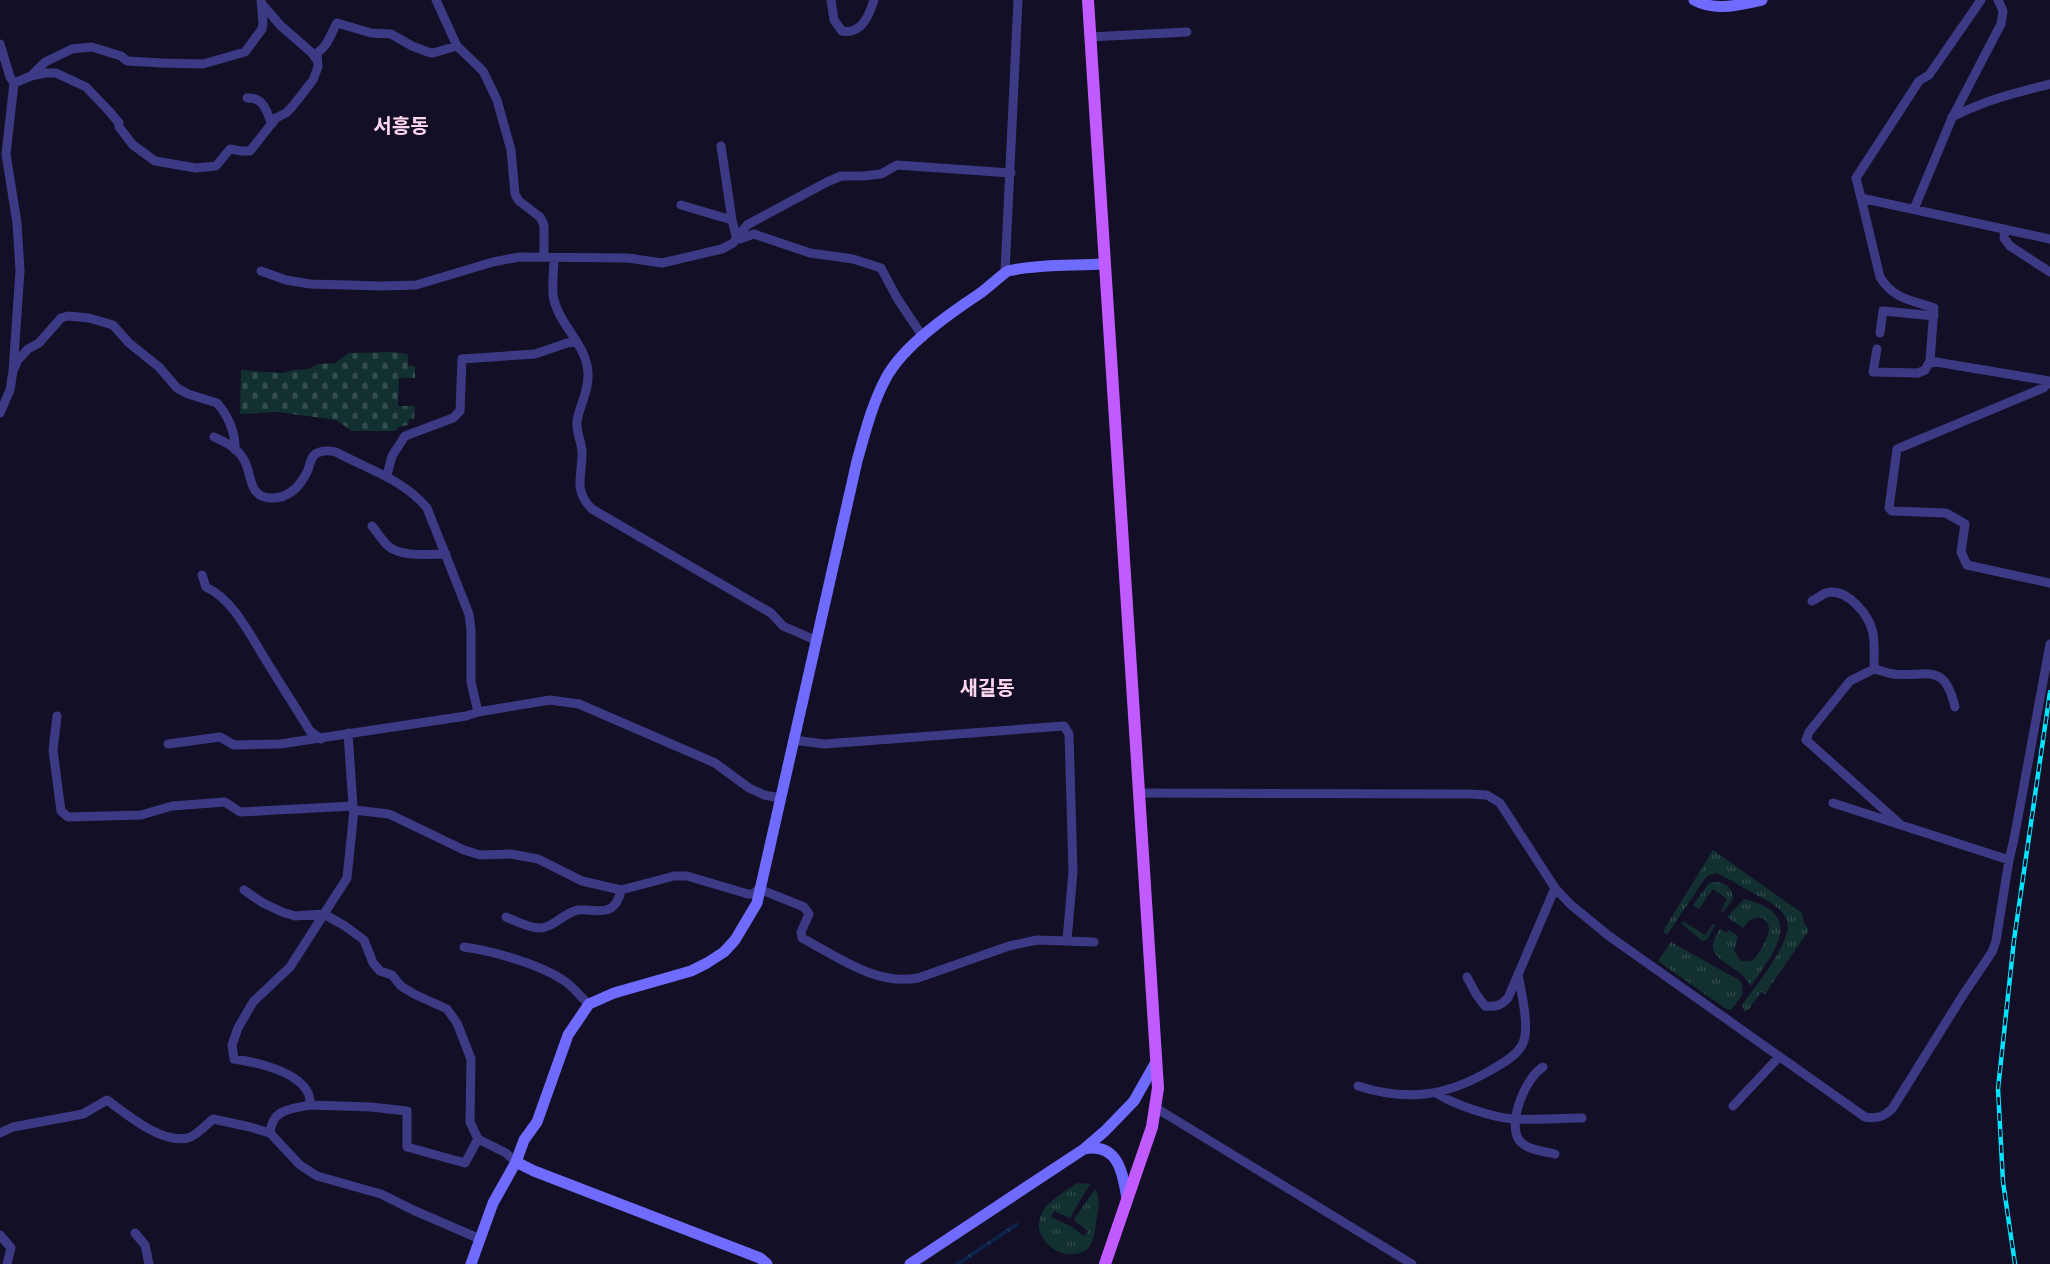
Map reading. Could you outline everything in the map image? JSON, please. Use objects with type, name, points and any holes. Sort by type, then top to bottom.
[{"type":"main road","points":[[1088,0],[1103,264],[1158,1088],[1152,1127],[1105,1264]]},
{"type":"street","points":[[436,0],[457,46],[483,71],[496,100],[511,150],[515,194],[519,201],[540,217],[544,224],[544,257]]},
{"type":"street","points":[[831,0],[834,20],[842,30],[847,32],[862,26],[874,0]]},
{"type":"street","points":[[1006,272],[1012,173],[1018,0]]},
{"type":"street","points":[[1694,0],[1704,6],[1728,8],[1762,0]]},
{"type":"street","points":[[1876,349],[1873,372],[1918,373],[1925,370],[1930,361],[1934,308],[1894,294],[1886,287],[1880,277],[1856,178],[1919,81],[1929,75],[1980,0]]},
{"type":"street","points":[[1914,209],[1952,118],[2001,24],[2003,11],[1998,0]]},
{"type":"street","points":[[14,83],[31,76],[56,73],[86,87],[119,123],[119,127],[133,145],[154,161],[196,168],[216,166],[230,149],[242,152],[250,151],[276,118],[286,113],[292,107],[313,80],[318,68],[312,53],[281,26],[261,2]]},
{"type":"street","points":[[31,76],[44,62],[66,51],[92,48],[121,56],[127,61],[203,64],[222,60],[245,52],[262,29],[261,2]]},
{"type":"street","points":[[316,59],[318,53],[326,45],[337,23],[371,33],[391,34],[412,46],[433,53],[457,46]]},
{"type":"street","points":[[1090,37],[1187,32]]},
{"type":"street","points":[[0,44],[10,77],[14,83],[6,154],[17,223],[20,271],[13,371],[10,390],[0,413]]},
{"type":"street","points":[[1952,118],[1975,105],[2005,94],[2050,84]]},
{"type":"street","points":[[247,98],[257,99],[261,102],[272,124]]},
{"type":"street","points":[[721,146],[736,236],[740,239],[754,234],[810,253],[854,259],[881,268],[897,298],[923,338]]},
{"type":"street","points":[[261,271],[286,280],[310,284],[382,286],[416,284],[508,259],[544,257],[628,258],[662,263],[722,249],[733,243],[736,236],[746,225],[841,176],[881,174],[898,165],[1012,173]]},
{"type":"street","points":[[1860,198],[2050,240]]},
{"type":"street","points":[[681,206],[732,220]]},
{"type":"street","points":[[2005,229],[2004,238],[2010,246],[2050,272]]},
{"type":"street","points":[[554,258],[554,300],[576,342],[583,351],[588,370],[588,388],[577,420],[582,452],[579,474],[584,501],[592,509],[771,613],[783,626],[815,640]]},
{"type":"street","points":[[471,1264],[492,1203],[516,1162],[524,1140],[537,1122],[568,1035],[589,1004],[614,993],[692,971],[724,952],[735,940],[753,912],[857,461],[870,415],[886,377],[901,358],[946,316],[992,285],[1006,272],[1026,268],[1103,264]]},
{"type":"street","points":[[1880,333],[1883,311],[1934,316]]},
{"type":"street","points":[[13,371],[18,360],[39,343],[61,318],[72,316],[89,318],[113,325],[129,343],[159,367],[177,388],[188,394],[217,403],[236,439],[235,450]]},
{"type":"street","points":[[386,475],[392,456],[405,436],[453,418],[460,411],[462,359],[535,354],[567,343],[576,342]]},
{"type":"street","points":[[1930,361],[2050,382]]},
{"type":"street","points":[[2050,382],[2044,388],[1897,449],[1889,508],[1892,511],[1902,512],[1946,513],[1965,524],[1961,552],[1967,565],[2050,583]]},
{"type":"street","points":[[214,437],[228,443],[245,460],[250,483],[265,498],[282,497],[292,492],[303,481],[313,457],[318,452],[328,450],[386,475],[418,497],[427,508],[469,614],[471,630],[471,682],[478,712]]},
{"type":"street","points":[[372,526],[388,546],[400,551],[421,554],[446,554]]},
{"type":"street","points":[[202,575],[206,587],[214,591],[230,607],[247,631],[310,732],[321,739]]},
{"type":"street","points":[[1812,602],[1826,593],[1836,593],[1853,601],[1870,624],[1874,643],[1874,669]]},
{"type":"street","points":[[1138,793],[1487,795],[1500,803],[1555,888],[1609,936],[1865,1117],[1874,1118],[1884,1116],[1892,1109],[1992,952],[1996,941],[2009,860],[2050,644]]},
{"type":"street","points":[[1900,824],[1806,740],[1809,732],[1850,681],[1874,669],[1893,674],[1923,672],[1933,674],[1943,681],[1949,689],[1955,707]]},
{"type":"street","points":[[168,744],[220,737],[234,745],[280,744],[466,716],[478,712],[550,700],[579,704],[715,763],[749,788],[764,795],[780,798]]},
{"type":"street","points":[[57,716],[53,750],[61,812],[68,817],[141,816],[172,806],[225,802],[240,812],[354,808],[388,814],[464,850],[480,855],[511,854],[538,859],[582,881],[621,890],[674,876],[687,876],[748,894],[753,894],[759,889]]},
{"type":"street","points":[[794,740],[824,744],[1064,726],[1068,734],[1073,872],[1067,940]]},
{"type":"street","points":[[310,1105],[308,1093],[301,1085],[281,1071],[257,1062],[234,1059],[232,1045],[238,1028],[253,1002],[290,967],[347,878],[354,808],[348,733]]},
{"type":"street","points":[[1833,803],[2009,860]]},
{"type":"street","points":[[1467,977],[1485,1006],[1496,1007],[1508,998],[1555,888]]},
{"type":"street","points":[[759,889],[804,907],[809,914],[800,932],[802,938],[865,971],[883,978],[904,980],[918,978],[1009,946],[1038,940],[1094,942]]},
{"type":"street","points":[[244,890],[263,903],[288,914],[295,916],[324,914],[364,940],[372,963],[380,971],[392,975],[401,986],[414,994],[447,1008],[457,1023],[471,1059],[470,1122],[478,1139],[506,1153],[516,1162],[534,1171],[760,1258],[767,1264]]},
{"type":"street","points":[[506,917],[537,928],[548,927],[578,910],[610,909],[620,898],[621,890]]},
{"type":"street","points":[[464,947],[504,955],[553,975],[565,981],[589,1004]]},
{"type":"street","points":[[1358,1086],[1392,1094],[1436,1093],[1473,1081],[1501,1065],[1519,1049],[1525,1035],[1518,974]]},
{"type":"street","points":[[1733,1106],[1780,1057]]},
{"type":"street","points":[[910,1264],[1084,1149],[1105,1131],[1134,1101],[1156,1062]]},
{"type":"street","points":[[1543,1067],[1532,1076],[1521,1099],[1515,1119],[1516,1132],[1520,1141],[1526,1146],[1555,1154]]},
{"type":"street","points":[[1436,1093],[1444,1098],[1484,1112],[1515,1119],[1582,1118]]},
{"type":"street","points":[[0,1133],[13,1127],[83,1114],[107,1100],[137,1121],[167,1138],[189,1138],[213,1119],[250,1127],[270,1133],[300,1165],[317,1176],[380,1194],[480,1239]]},
{"type":"street","points":[[270,1133],[271,1122],[278,1113],[310,1105],[406,1110],[407,1147],[465,1163],[478,1139]]},
{"type":"street","points":[[1156,1108],[1412,1264]]},
{"type":"street","points":[[1084,1149],[1095,1147],[1104,1150],[1112,1156],[1123,1172],[1128,1199]]},
{"type":"street","points":[[135,1233],[145,1245],[149,1264]]},
{"type":"street","points":[[0,1235],[11,1248],[7,1264]]},
{"type":"green space","points":[[392,352],[408,354],[408,366],[415,366],[415,378],[399,378],[398,406],[415,406],[414,419],[409,419],[408,425],[398,427],[396,431],[352,431],[336,420],[278,412],[240,414],[241,370],[283,373],[309,369],[318,364],[335,363],[349,353]]},
{"type":"green space","points":[[1713,850],[1802,913],[1804,923],[1809,930],[1765,994],[1761,992],[1745,1012],[1742,1005],[1773,962],[1785,937],[1788,926],[1786,918],[1776,906],[1716,873],[1707,876],[1667,935],[1663,931]]},
{"type":"green space","points":[[1718,882],[1729,887],[1733,899],[1723,912],[1721,911],[1727,899],[1713,889],[1699,909],[1693,905],[1709,883]]},
{"type":"green space","points":[[1744,899],[1763,906],[1775,914],[1780,924],[1780,935],[1776,947],[1751,986],[1742,975],[1717,956],[1713,945],[1720,929],[1727,933],[1729,930],[1738,936],[1734,951],[1741,961],[1752,961],[1758,955],[1769,931],[1765,919],[1753,919],[1743,928],[1727,917]]},
{"type":"green space","points":[[1683,921],[1705,935],[1713,924],[1715,925],[1707,940],[1702,941],[1681,923]]},
{"type":"green space","points":[[1671,942],[1739,980],[1742,984],[1743,994],[1731,1010],[1726,1009],[1658,961]]},
{"type":"green space","points":[[1077,1183],[1090,1184],[1070,1218],[1054,1211],[1051,1217],[1072,1227],[1084,1236],[1088,1231],[1075,1221],[1075,1218],[1095,1189],[1098,1205],[1095,1230],[1088,1249],[1075,1254],[1066,1254],[1056,1251],[1042,1238],[1039,1229],[1040,1219],[1047,1206]]},
{"type":"water","points":[[1017,1222],[1019,1225],[961,1264],[954,1264]]},
{"type":"railway","points":[[2015,1264],[2003,1182],[1998,1089],[2014,940],[2050,692]]},
{"type":"district","name":"서흥동","points":[[401,126]]},
{"type":"district","name":"새길동","points":[[987,688]]}]
